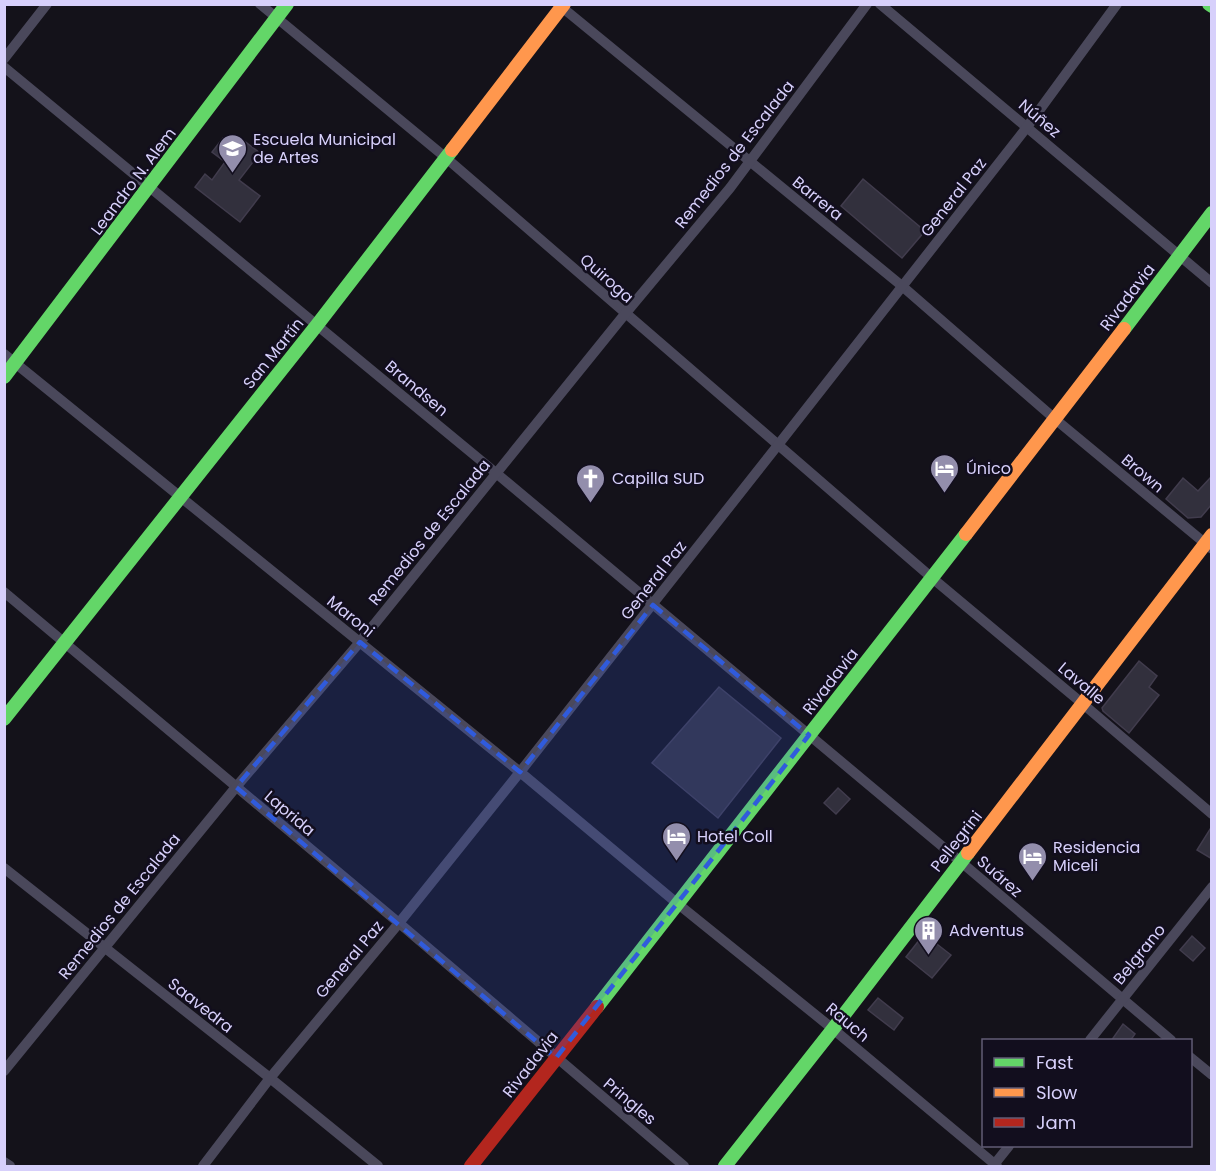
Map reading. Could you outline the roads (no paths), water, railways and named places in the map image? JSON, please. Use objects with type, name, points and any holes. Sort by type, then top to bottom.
[{"type":"main road","name":"Leandro N. Alem","points":[[4,377],[10,358],[149,187],[287,4]]},
{"type":"main road","name":"San Martín","points":[[4,719],[317,325],[561,6]]},
{"type":"main road","name":"Rivadavia","points":[[471,1167],[1055,419],[1212,213]]},
{"type":"main road","name":"Pellegrini","points":[[725,1167],[1209,543]]},
{"type":"street","points":[[4,59],[47,4]]},
{"type":"street","name":"Quiroga","points":[[261,4],[445,157],[931,577]]},
{"type":"street","name":"Remedios de Escalada","points":[[4,1071],[236,787],[360,642],[730,188],[867,4]]},
{"type":"street","name":"Núñez","points":[[880,4],[1212,283]]},
{"type":"street","name":"General Paz","points":[[203,1167],[270,1078],[399,923],[653,605],[1027,127],[1117,4]]},
{"type":"street","name":"Barrera","points":[[561,6],[902,286],[1055,419]]},
{"type":"street","name":"Brandsen","points":[[4,67],[809,735]]},
{"type":"street","name":"Maroni","points":[[10,358],[520,772],[678,904]]},
{"type":"street","name":"Brown","points":[[1055,419],[1209,543]]},
{"type":"street","name":"Lavalle","points":[[931,577],[1212,814]]},
{"type":"street","name":"Laprida","points":[[4,592],[399,923],[556,1058]]},
{"type":"street","name":"Suárez","points":[[809,735],[1169,1039]]},
{"type":"street","name":"Saavedra","points":[[4,868],[270,1078],[378,1167]]},
{"type":"street","name":"Belgrano","points":[[1091,1039],[1212,887]]},
{"type":"street","name":"Rauch","points":[[678,904],[833,1029],[995,1166]]},
{"type":"street","name":"Pringles","points":[[556,1058],[684,1167]]},
{"type":"street","points":[[1192,1058],[1212,1075]]},
{"type":"street","points":[[995,1166],[1008,1147]]},
{"type":"street","points":[[4,1162],[10,1167]]},
{"type":"place","name":"Escuela Municipal de Artes","points":[[232,174]]},
{"type":"place","name":"Único","points":[[945,494]]},
{"type":"place","name":"Capilla SUD","points":[[591,504]]},
{"type":"place","name":"Hotel Coll","points":[[676,862]]},
{"type":"place","name":"Residencia Miceli","points":[[1032,882]]},
{"type":"place","name":"Adventus","points":[[928,956]]}]
